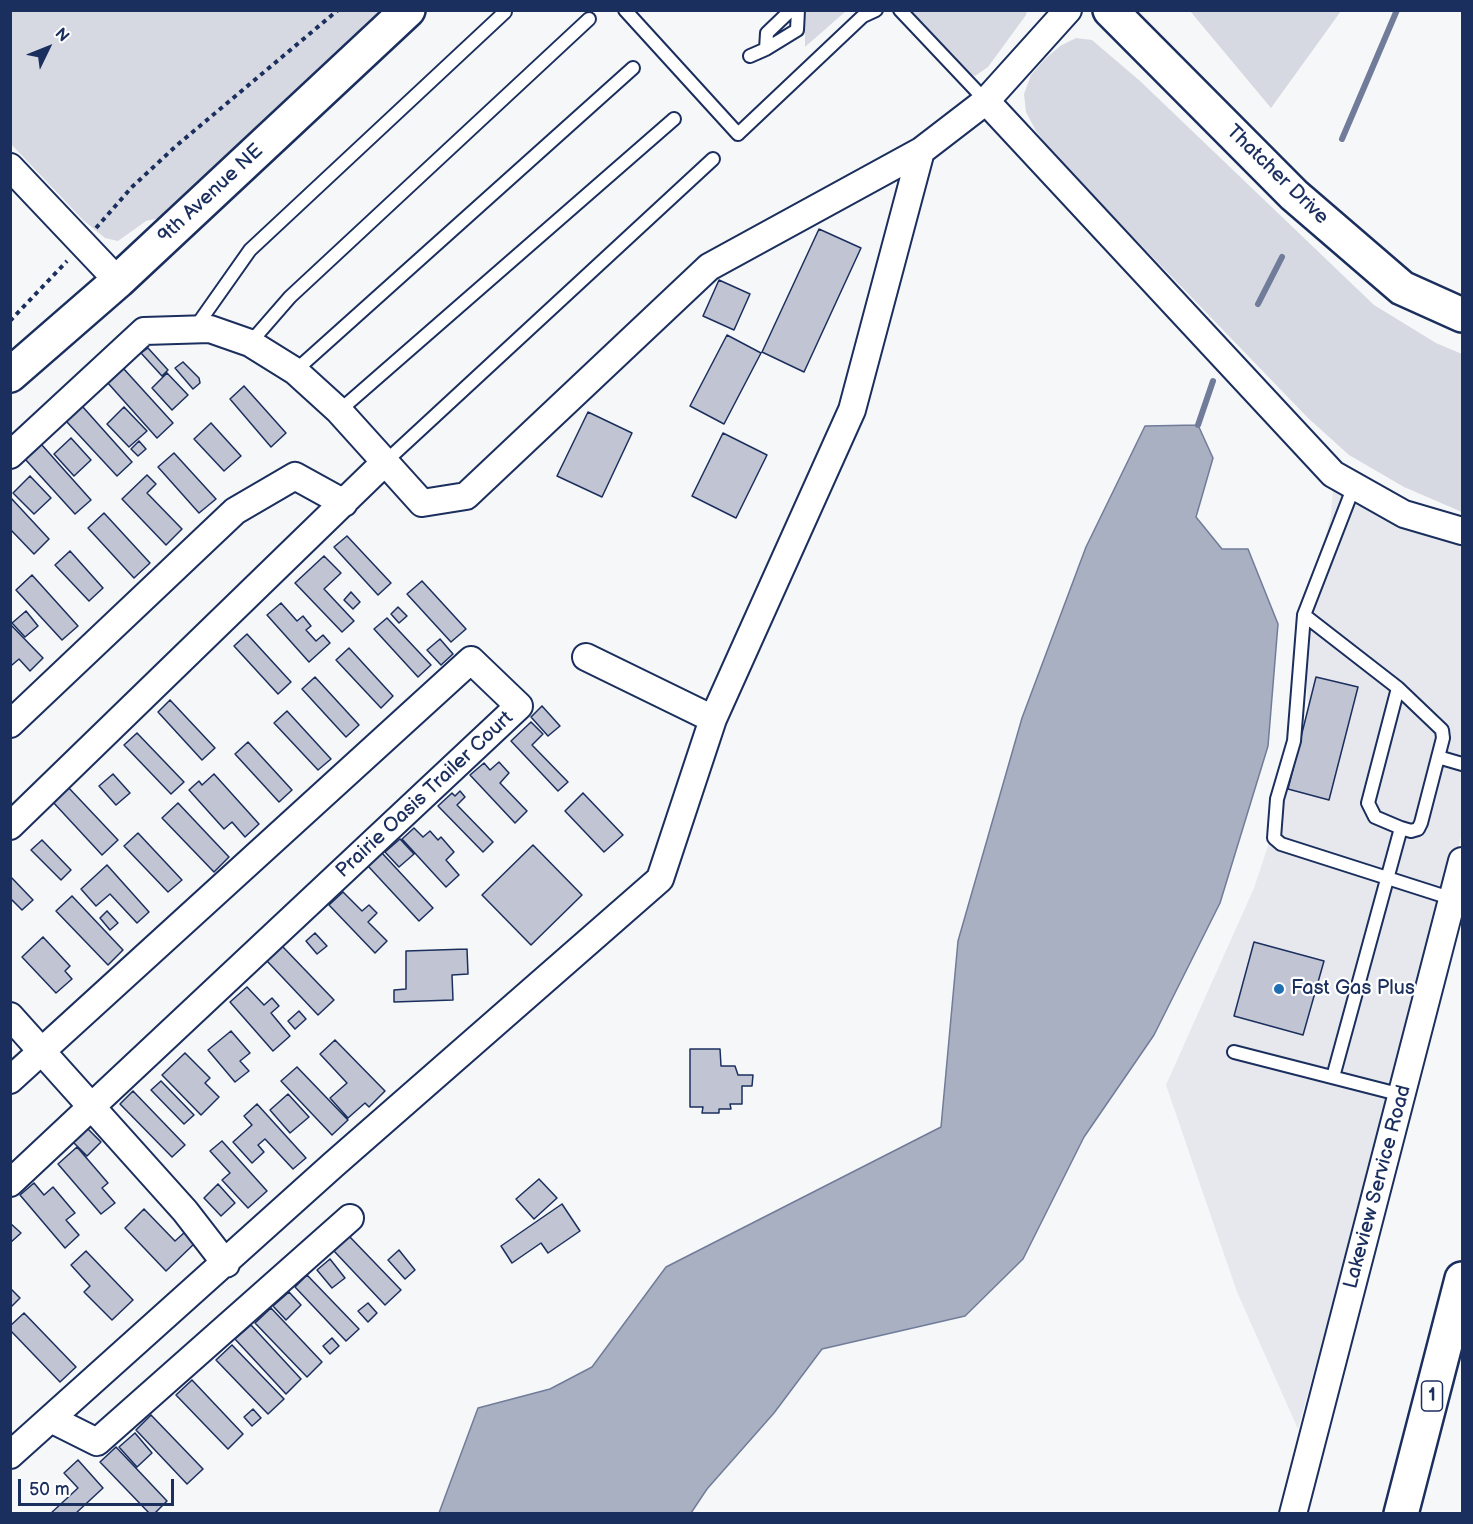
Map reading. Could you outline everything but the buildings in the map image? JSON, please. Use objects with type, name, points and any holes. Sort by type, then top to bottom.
[{"type":"main road","name":"9th Avenue NE","points":[[10,375],[118,281],[408,10]]},
{"type":"main road","name":"Thatcher Drive","points":[[1110,10],[1294,195],[1402,288],[1462,315]]},
{"type":"main road","name":"1","points":[[1401,1514],[1462,1279]]},
{"type":"street","points":[[10,455],[144,331],[210,329],[250,343],[296,370],[339,411],[422,503],[466,496],[709,267],[921,151],[986,101],[1068,10]]},
{"type":"street","points":[[986,101],[1333,474],[1404,514],[1462,531]]},
{"type":"street","points":[[10,1455],[342,1158],[660,879],[713,718],[852,410],[921,151]]},
{"type":"street","points":[[10,167],[118,281]]},
{"type":"street","points":[[10,826],[384,463]]},
{"type":"street","points":[[10,724],[235,511],[295,476],[344,503]]},
{"type":"street","points":[[586,657],[713,718]]},
{"type":"street","name":"Prairie Oasis Trailer Court","points":[[10,1080],[471,660],[519,706],[10,1183]]},
{"type":"street","name":"Lakeview Service Road","points":[[1293,1514],[1462,861]]},
{"type":"street","points":[[10,1016],[185,1211],[226,1264]]},
{"type":"street","points":[[51,1419],[97,1442],[350,1218]]},
{"type":"lane","points":[[625,10],[738,134],[863,16],[876,10]]},
{"type":"lane","points":[[766,49],[767,33],[791,10]]},
{"type":"lane","points":[[750,56],[796,30],[798,10]]},
{"type":"lane","points":[[900,10],[986,101]]},
{"type":"lane","points":[[195,330],[250,250],[505,12]]},
{"type":"lane","points":[[250,343],[290,297],[589,19]]},
{"type":"lane","points":[[296,370],[633,68]]},
{"type":"lane","points":[[339,411],[674,119]]},
{"type":"lane","points":[[384,463],[713,159]]},
{"type":"lane","points":[[1354,486],[1304,615],[1294,741],[1277,799],[1274,838],[1281,844],[1453,899]]},
{"type":"lane","points":[[1304,615],[1398,688],[1442,730],[1443,738],[1421,823],[1418,829],[1411,831],[1375,817],[1368,803],[1398,688]]},
{"type":"lane","points":[[1438,757],[1462,764]]},
{"type":"lane","points":[[1332,1077],[1401,828]]},
{"type":"lane","points":[[1234,1052],[1402,1095]]},
{"type":"path","points":[[10,321],[132,187],[176,146],[338,10]]},
{"type":"shaded area","points":[[11,11],[382,11],[165,217],[146,221],[118,241],[105,238],[83,220],[11,144]]},
{"type":"shaded area","points":[[805,11],[846,11],[805,47]]},
{"type":"shaded area","points":[[905,11],[1027,11],[988,67],[975,76],[963,72]]},
{"type":"shaded area","points":[[1190,11],[1341,11],[1271,108]]},
{"type":"shaded area","points":[[1076,38],[1092,40],[1140,81],[1374,305],[1436,343],[1462,354],[1462,512],[1404,487],[1349,455],[1308,418],[1055,156],[1036,131],[1026,112],[1024,94],[1031,75],[1044,60],[1060,46]]},
{"type":"shaded area","points":[[1334,476],[1462,533],[1462,833],[1298,1429],[1237,1292],[1166,1085],[1254,888],[1309,723],[1303,622],[1331,516]]},
{"type":"water","points":[[1198,425],[1213,458],[1196,517],[1222,549],[1248,549],[1278,624],[1268,746],[1220,903],[1154,1035],[1084,1137],[1023,1259],[965,1316],[822,1349],[774,1413],[707,1489],[691,1513],[439,1513],[478,1408],[550,1389],[592,1367],[666,1267],[941,1127],[958,941],[1022,718],[1086,547],[1145,426]]},
{"type":"waterway","points":[[1342,139],[1397,10]]},
{"type":"waterway","points":[[1258,304],[1282,257]]},
{"type":"waterway","points":[[1198,425],[1213,381]]},
{"type":"place","name":"Fast Gas Plus","points":[[1279,989]]}]
